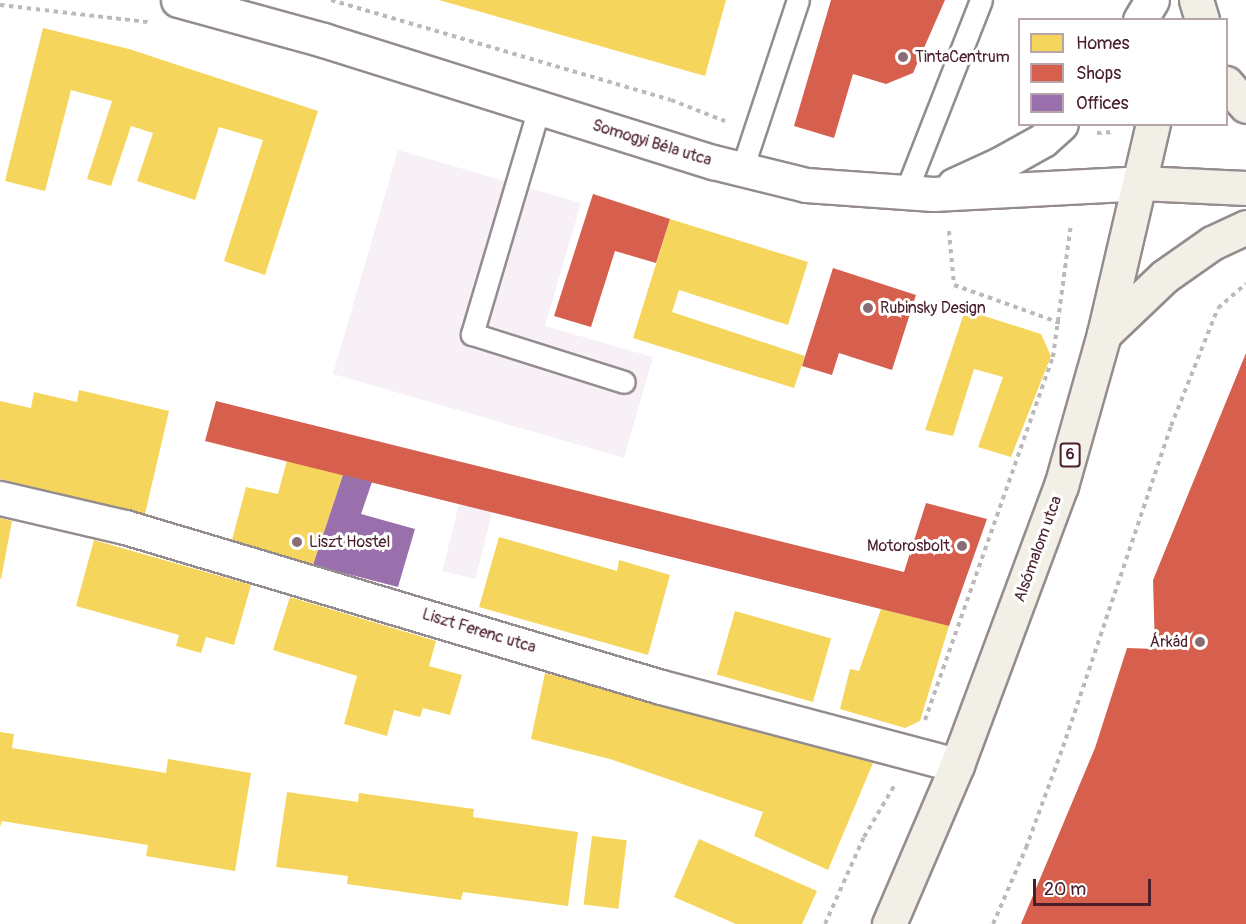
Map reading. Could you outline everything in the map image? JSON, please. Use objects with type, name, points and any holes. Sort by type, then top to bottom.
[{"type":"main road","points":[[1176,18],[1180,0]]},
{"type":"main road","points":[[1197,0],[1202,18]]},
{"type":"main road","points":[[1228,84],[1232,94],[1246,106]]},
{"type":"main road","name":"Alsómalom utca","points":[[889,924],[957,765],[1061,486],[1104,334],[1153,126]]},
{"type":"main road","points":[[1140,183],[1246,188]]},
{"type":"main road","points":[[1104,334],[1165,276],[1212,243],[1246,227]]},
{"type":"street","name":"Somogyi Béla utca","points":[[178,0],[742,169],[806,185],[919,194],[1140,183]]},
{"type":"street","points":[[1141,18],[1152,0]]},
{"type":"street","points":[[919,194],[1000,164],[1043,140],[1059,126]]},
{"type":"street","name":"Liszt Ferenc utca","points":[[0,498],[125,527],[661,687],[957,765]]},
{"type":"lane","points":[[742,169],[798,0]]},
{"type":"lane","points":[[919,194],[981,0]]},
{"type":"lane","points":[[539,108],[472,334],[624,382]]},
{"type":"path","points":[[331,0],[671,100],[754,132]]},
{"type":"path","points":[[825,924],[864,837],[913,753],[1038,410],[1060,323],[1071,242],[1071,221],[1062,214],[1066,185]]},
{"type":"path","points":[[959,230],[947,231],[954,285],[1060,323]]},
{"type":"path","points":[[993,924],[1026,848],[1063,747],[1171,426],[1218,308],[1246,284]]},
{"type":"shaded area","points":[[398,150],[581,203],[545,326],[653,357],[624,458],[333,374]]},
{"type":"shaded area","points":[[459,504],[492,512],[475,579],[442,571]]},
{"type":"building: Homes","points":[[439,0],[726,0],[705,76]]},
{"type":"building: Homes","points":[[43,28],[129,49],[318,111],[265,275],[224,261],[263,140],[219,127],[195,200],[137,181],[153,133],[131,126],[111,186],[87,179],[112,101],[71,90],[45,191],[5,181]]},
{"type":"building: Homes","points":[[670,219],[808,262],[788,325],[679,290],[672,312],[805,356],[794,388],[633,338]]},
{"type":"building: Homes","points":[[965,310],[1041,334],[1051,356],[1011,457],[978,447],[1003,377],[974,369],[953,436],[925,430]]},
{"type":"building: Homes","points":[[79,390],[169,411],[145,514],[0,479],[0,401],[31,408],[34,392],[77,402]]},
{"type":"building: Homes","points":[[287,460],[343,475],[313,565],[232,540],[246,487],[278,494]]},
{"type":"building: Homes","points":[[0,518],[12,521],[1,579],[0,578]]},
{"type":"building: Homes","points":[[499,537],[617,571],[619,560],[670,575],[648,655],[479,607]]},
{"type":"building: Homes","points":[[94,540],[251,585],[234,645],[206,637],[201,653],[176,646],[179,635],[76,606]]},
{"type":"building: Homes","points":[[290,597],[436,641],[429,666],[462,675],[450,715],[423,708],[420,717],[394,710],[387,736],[344,724],[357,676],[273,650]]},
{"type":"building: Homes","points":[[881,609],[949,626],[920,721],[905,728],[840,709],[850,669],[859,671]]},
{"type":"building: Homes","points":[[735,611],[831,639],[813,702],[717,674]]},
{"type":"building: Homes","points":[[545,673],[747,725],[873,763],[828,870],[754,836],[763,812],[610,759],[531,739]]},
{"type":"building: Homes","points":[[0,732],[14,734],[12,748],[166,773],[168,759],[251,773],[235,871],[146,856],[148,845],[2,821],[0,827]]},
{"type":"building: Homes","points":[[287,792],[358,802],[359,793],[474,809],[473,817],[578,832],[568,906],[463,892],[461,900],[347,884],[348,876],[276,867]]},
{"type":"building: Homes","points":[[592,836],[627,840],[618,909],[584,904]]},
{"type":"building: Homes","points":[[699,839],[817,891],[802,924],[736,924],[674,897]]},
{"type":"building: Shops","points":[[831,0],[945,0],[913,73],[886,84],[853,74],[834,138],[794,126]]},
{"type":"building: Shops","points":[[593,194],[670,219],[656,263],[615,251],[591,327],[554,316]]},
{"type":"building: Shops","points":[[833,268],[916,295],[892,370],[839,353],[832,375],[802,366]]},
{"type":"building: Shops","name":"Árkád","points":[[1246,353],[1246,924],[1021,924],[1095,748],[1127,648],[1155,649],[1153,580]]},
{"type":"building: Shops","points":[[216,401],[904,572],[926,503],[987,519],[949,626],[205,441]]},
{"type":"building: Offices","points":[[343,475],[372,482],[361,514],[415,529],[398,587],[313,565]]},
{"type":"place","name":"TintaCentrum","points":[[903,57]]},
{"type":"place","name":"Rubinsky Design","points":[[868,308]]},
{"type":"place","name":"Liszt Hostel","points":[[297,542]]},
{"type":"place","name":"Motorosbolt","points":[[962,546]]},
{"type":"place","name":"Árkád","points":[[1200,642]]}]
